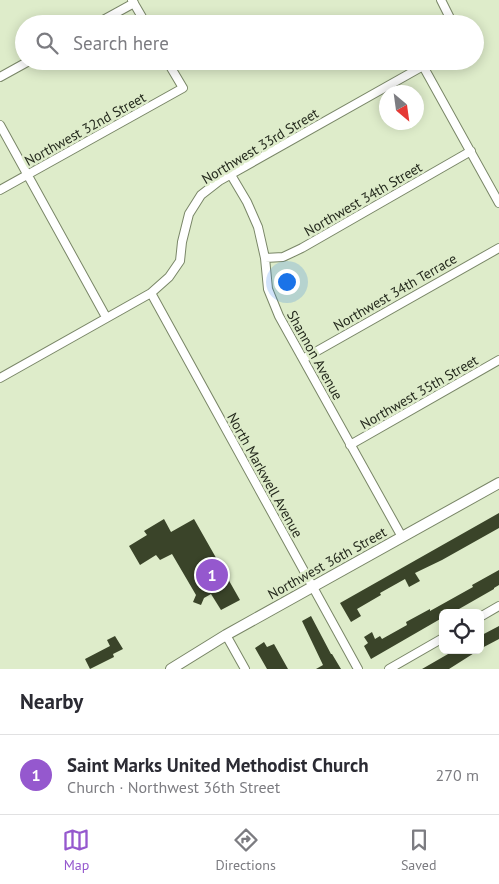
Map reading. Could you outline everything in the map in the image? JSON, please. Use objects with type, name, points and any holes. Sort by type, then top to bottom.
[{"type":"street","points":[[441,0],[448,15]]},
{"type":"street","points":[[110,15],[133,1],[141,15]]},
{"type":"street","points":[[0,78],[15,69]]},
{"type":"street","name":"Northwest 32nd Street","points":[[0,190],[182,88],[172,70]]},
{"type":"street","name":"Northwest 33rd Street","points":[[0,378],[150,293],[169,277],[180,261],[182,242],[190,214],[201,195],[219,181],[416,70]]},
{"type":"street","points":[[425,70],[499,203]]},
{"type":"street","points":[[0,125],[106,317]]},
{"type":"street","name":"Northwest 34th Street","points":[[265,258],[283,257],[302,248],[471,151]]},
{"type":"street","name":"Shannon Avenue","points":[[231,175],[254,216],[258,227],[265,258],[266,278],[272,301],[402,537]]},
{"type":"street","name":"Northwest 34th Terrace","points":[[303,359],[499,248]]},
{"type":"street","name":"North Markwell Avenue","points":[[150,293],[358,669]]},
{"type":"street","name":"Northwest 35th Street","points":[[350,445],[499,360]]},
{"type":"street","name":"Northwest 36th Street","points":[[171,669],[226,635],[499,483]]},
{"type":"street","points":[[484,615],[499,606]]},
{"type":"street","points":[[226,635],[245,669]]},
{"type":"street","points":[[389,669],[439,640]]},
{"type":"building","points":[[499,513],[499,528],[415,573],[420,581],[409,587],[405,579],[380,593],[381,595],[357,609],[361,616],[351,622],[340,603]]},
{"type":"building","points":[[164,519],[171,532],[194,519],[240,600],[221,610],[211,594],[204,598],[201,605],[193,602],[196,595],[172,554],[160,560],[156,555],[140,565],[129,546],[147,535],[144,531]]},
{"type":"building","points":[[499,570],[499,585],[494,589],[459,609],[439,609],[439,620],[371,659],[364,646],[368,643],[364,637],[372,632],[375,639],[380,636],[382,639],[407,625],[406,622],[473,587],[472,585]]},
{"type":"building","points":[[311,616],[341,669],[316,669],[323,665],[302,621]]},
{"type":"building","points":[[499,626],[499,639],[484,647],[484,634]]},
{"type":"building","points":[[115,636],[123,649],[113,654],[114,657],[90,669],[85,659],[110,646],[107,640]]},
{"type":"building","points":[[264,642],[267,647],[274,644],[288,669],[267,669],[255,648]]},
{"type":"building","points":[[448,654],[473,654],[449,669],[422,669]]},
{"type":"place","name":"Saint Marks United Methodist Church","points":[[212,575]]}]
